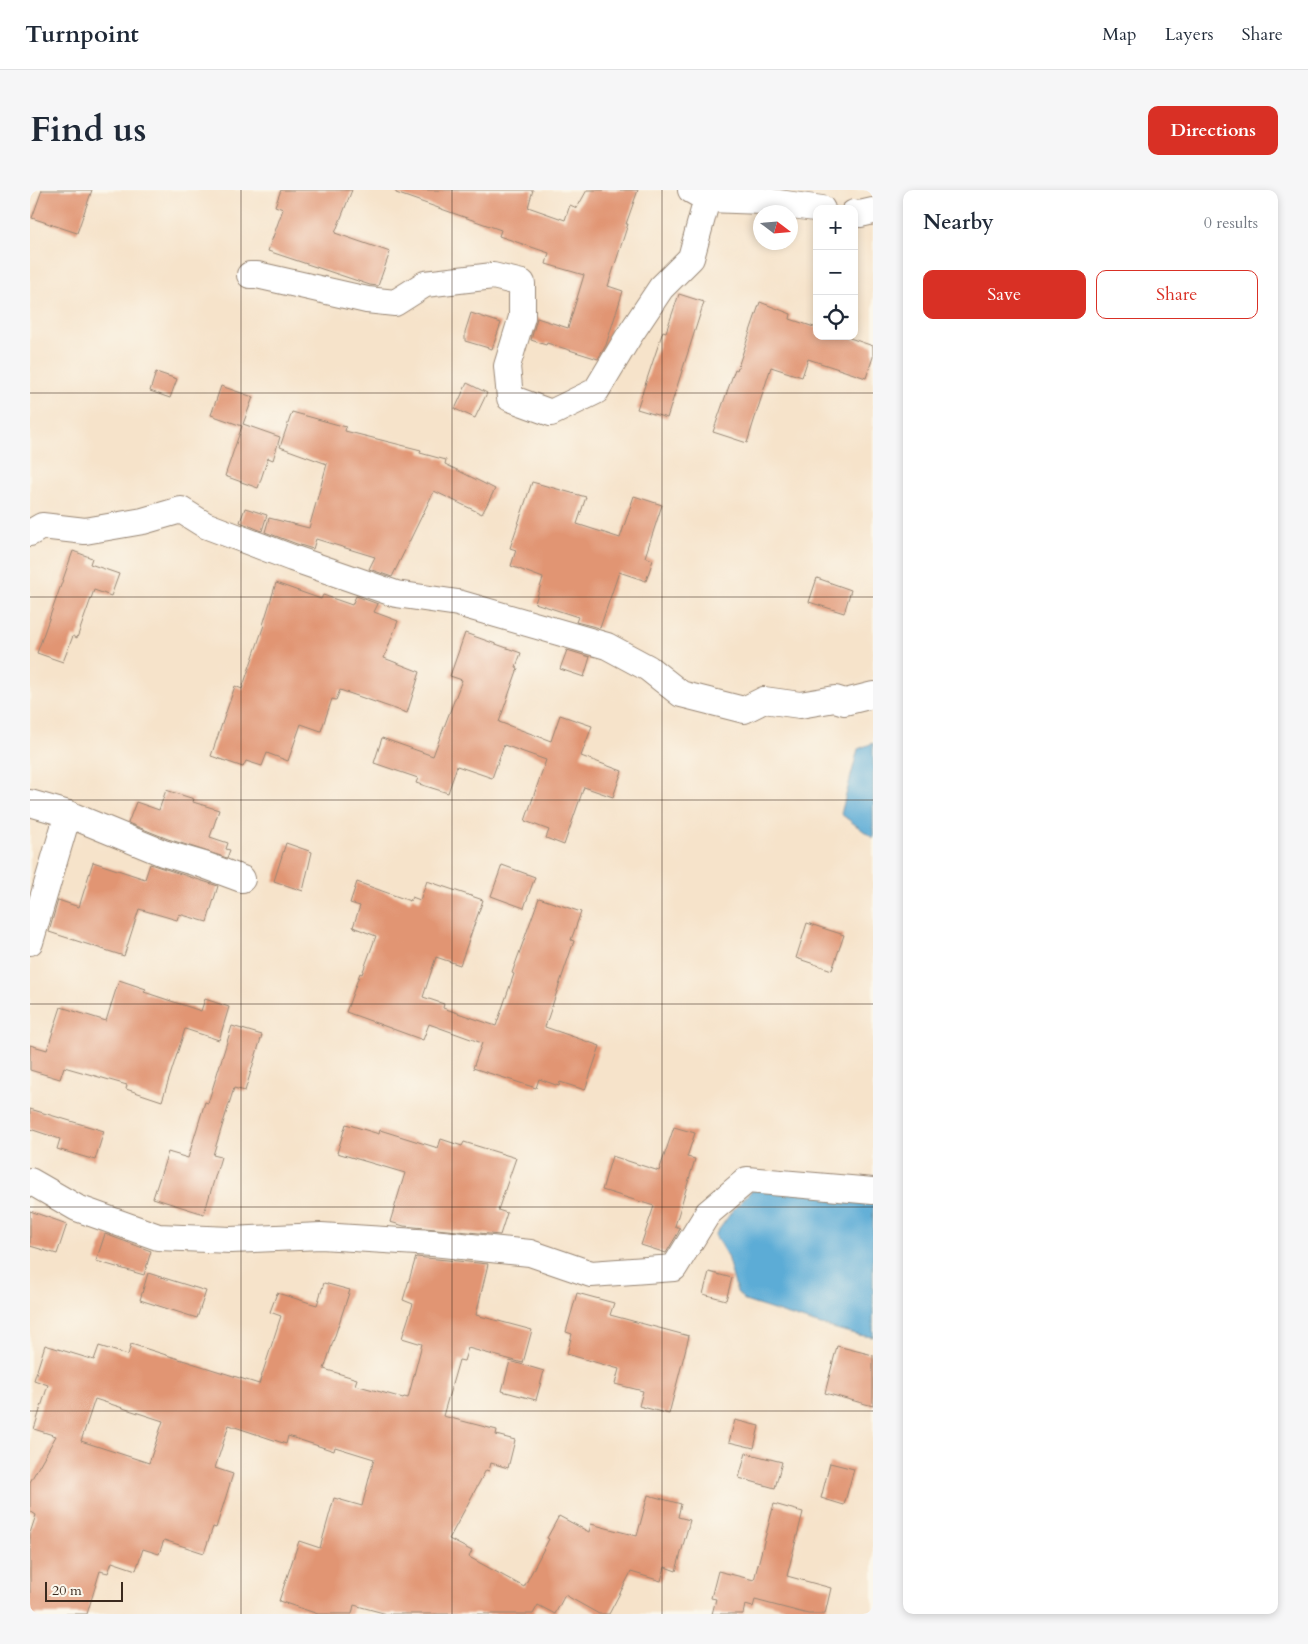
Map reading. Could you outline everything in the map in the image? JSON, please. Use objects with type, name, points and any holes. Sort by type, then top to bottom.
[{"type":"street","points":[[250,275],[367,300],[395,302],[425,284],[493,276],[522,283],[522,317],[506,366],[510,398],[551,414],[596,391],[661,288],[691,258],[699,195],[813,208]]},
{"type":"street","points":[[858,214],[873,211]]},
{"type":"street","points":[[30,533],[42,526],[85,531],[143,521],[181,510],[205,525],[396,594],[458,603],[607,646],[648,668],[681,694],[744,710],[764,700],[800,706],[834,699],[845,702],[873,695]]},
{"type":"street","points":[[30,803],[68,814],[163,853],[242,879]]},
{"type":"street","points":[[30,942],[68,814]]},
{"type":"street","points":[[30,1181],[77,1208],[158,1237],[231,1240],[321,1236],[433,1243],[530,1254],[591,1274],[674,1268],[708,1214],[747,1180],[873,1192]]},
{"type":"water","points":[[873,743],[873,838],[841,814],[858,749]]},
{"type":"water","points":[[756,1186],[873,1199],[873,1337],[858,1335],[814,1323],[745,1301],[737,1292],[727,1256],[715,1235],[733,1210]]},
{"type":"building","points":[[42,190],[92,190],[77,233],[32,218]]},
{"type":"building","points":[[281,190],[352,190],[335,233],[390,252],[378,286],[268,251],[283,209],[275,206]]},
{"type":"building","points":[[396,190],[533,190],[528,207],[565,220],[570,205],[577,208],[587,190],[638,190],[608,286],[623,291],[606,345],[598,359],[531,340],[537,318],[568,328],[584,275],[546,264],[549,253],[499,236],[501,230],[396,193]]},
{"type":"building","points":[[679,294],[704,302],[667,418],[637,409],[663,331],[666,332]]},
{"type":"building","points":[[760,302],[791,314],[790,319],[813,327],[813,340],[856,340],[873,346],[873,357],[866,378],[808,359],[802,377],[771,367],[747,443],[713,432],[735,369],[737,370]]},
{"type":"building","points":[[471,313],[501,323],[492,349],[465,341],[465,332]]},
{"type":"building","points":[[156,372],[177,379],[170,398],[150,391]]},
{"type":"building","points":[[467,383],[487,393],[475,418],[455,409]]},
{"type":"building","points":[[221,386],[253,397],[243,424],[280,437],[273,460],[268,458],[258,488],[225,476],[242,426],[211,415]]},
{"type":"building","points":[[292,412],[346,427],[345,431],[421,450],[420,453],[446,460],[445,464],[495,489],[482,514],[434,491],[392,577],[369,569],[375,557],[316,539],[313,549],[265,532],[269,518],[309,528],[327,464],[280,447]]},
{"type":"building","points":[[532,482],[586,497],[577,524],[620,538],[634,496],[662,505],[645,557],[653,560],[646,581],[619,572],[600,628],[576,622],[578,617],[535,603],[543,578],[511,566],[516,550],[510,548]]},
{"type":"building","points":[[245,508],[267,515],[262,531],[240,522]]},
{"type":"building","points":[[73,551],[92,558],[90,564],[119,574],[111,596],[94,590],[77,638],[73,636],[63,662],[37,653]]},
{"type":"building","points":[[817,578],[851,590],[844,613],[809,602]]},
{"type":"building","points":[[276,583],[321,599],[323,595],[352,605],[356,596],[378,604],[374,612],[398,621],[384,658],[420,672],[407,713],[340,690],[336,700],[332,699],[321,731],[301,724],[288,761],[267,753],[262,766],[246,761],[243,767],[211,756],[235,686],[242,689]]},
{"type":"building","points":[[465,633],[521,653],[516,667],[518,668],[499,722],[551,741],[560,715],[592,726],[581,756],[622,771],[613,797],[584,787],[564,845],[546,838],[549,830],[525,821],[546,760],[504,745],[492,778],[457,766],[448,793],[416,783],[418,778],[374,763],[382,738],[433,756],[462,680],[450,676]]},
{"type":"building","points":[[567,650],[590,657],[584,677],[560,669]]},
{"type":"building","points":[[166,790],[194,799],[193,802],[219,810],[210,837],[228,843],[226,849],[230,850],[227,858],[168,839],[128,823],[136,802],[159,810]]},
{"type":"building","points":[[286,843],[312,852],[303,891],[274,881]]},
{"type":"building","points":[[93,862],[145,879],[150,864],[218,886],[207,922],[179,914],[177,920],[139,909],[124,956],[49,932],[58,900],[79,907]]},
{"type":"building","points":[[502,865],[535,877],[524,908],[491,896]]},
{"type":"building","points":[[427,881],[483,900],[460,965],[436,957],[423,997],[444,1004],[443,1008],[496,1026],[514,974],[512,973],[539,898],[581,912],[571,940],[574,941],[545,1027],[600,1046],[585,1090],[560,1082],[559,1086],[539,1079],[536,1088],[473,1068],[482,1043],[429,1024],[423,1040],[346,1012],[376,936],[353,927],[360,906],[350,903],[357,882],[410,901],[412,897],[420,900]]},
{"type":"building","points":[[807,923],[844,935],[832,970],[796,958]]},
{"type":"building","points":[[119,980],[146,989],[144,992],[201,1011],[205,999],[229,1007],[219,1040],[185,1029],[162,1101],[126,1089],[127,1085],[64,1067],[60,1079],[30,1070],[30,1045],[47,1050],[61,1007],[106,1021]]},
{"type":"building","points":[[232,1026],[262,1035],[245,1091],[234,1088],[213,1155],[221,1157],[204,1214],[153,1198],[168,1152],[188,1158],[205,1102],[208,1103]]},
{"type":"building","points":[[30,1109],[104,1131],[95,1160],[57,1149],[60,1139],[30,1129]]},
{"type":"building","points":[[346,1124],[379,1134],[380,1130],[438,1148],[441,1139],[462,1146],[464,1142],[516,1158],[498,1210],[507,1213],[500,1235],[404,1226],[390,1222],[405,1173],[337,1153]]},
{"type":"building","points":[[674,1127],[695,1133],[687,1157],[695,1159],[675,1226],[680,1228],[666,1253],[641,1245],[654,1206],[602,1190],[612,1156],[659,1171]]},
{"type":"building","points":[[30,1211],[67,1224],[57,1254],[30,1246]]},
{"type":"building","points":[[105,1234],[151,1251],[144,1275],[96,1261]]},
{"type":"building","points":[[416,1257],[488,1264],[476,1315],[532,1330],[523,1363],[468,1348],[464,1361],[459,1360],[443,1416],[497,1430],[496,1435],[515,1440],[508,1468],[491,1463],[489,1471],[486,1470],[449,1539],[472,1551],[469,1557],[524,1587],[559,1516],[589,1532],[591,1524],[637,1536],[648,1495],[681,1504],[678,1517],[690,1520],[676,1571],[665,1567],[661,1581],[631,1572],[609,1614],[599,1614],[565,1595],[555,1614],[538,1605],[533,1614],[387,1614],[354,1605],[352,1614],[318,1614],[279,1601],[299,1541],[320,1548],[334,1498],[362,1506],[374,1459],[335,1447],[334,1451],[288,1436],[286,1444],[229,1425],[215,1468],[233,1474],[216,1528],[213,1527],[204,1553],[164,1540],[159,1554],[143,1549],[136,1570],[112,1562],[108,1573],[100,1571],[87,1614],[30,1614],[30,1533],[36,1515],[30,1511],[30,1482],[56,1436],[34,1429],[48,1385],[34,1380],[45,1345],[94,1360],[99,1346],[128,1355],[131,1344],[259,1384],[281,1316],[270,1312],[277,1293],[317,1305],[324,1283],[350,1290],[324,1369],[357,1379],[355,1385],[408,1398],[422,1344],[402,1338],[413,1304],[403,1300]],"holes":[[[95,1399],[163,1421],[149,1463],[81,1441]]]},
{"type":"building","points":[[709,1272],[732,1278],[726,1300],[703,1294]]},
{"type":"building","points":[[148,1273],[206,1291],[197,1318],[140,1300]]},
{"type":"building","points":[[577,1293],[614,1303],[610,1315],[689,1336],[669,1414],[639,1406],[643,1391],[615,1384],[619,1369],[567,1354],[572,1334],[566,1332]]},
{"type":"building","points":[[837,1346],[873,1355],[873,1406],[825,1393]]},
{"type":"building","points":[[510,1361],[544,1371],[536,1400],[502,1391]]},
{"type":"building","points":[[735,1420],[759,1426],[754,1448],[729,1442]]},
{"type":"building","points":[[746,1453],[782,1462],[775,1488],[739,1478]]},
{"type":"building","points":[[830,1463],[854,1469],[844,1505],[821,1498]]},
{"type":"building","points":[[774,1504],[803,1512],[787,1576],[831,1588],[825,1614],[808,1614],[755,1600],[753,1607],[745,1605],[743,1614],[712,1614],[716,1599],[711,1598],[718,1571],[754,1580]]}]
